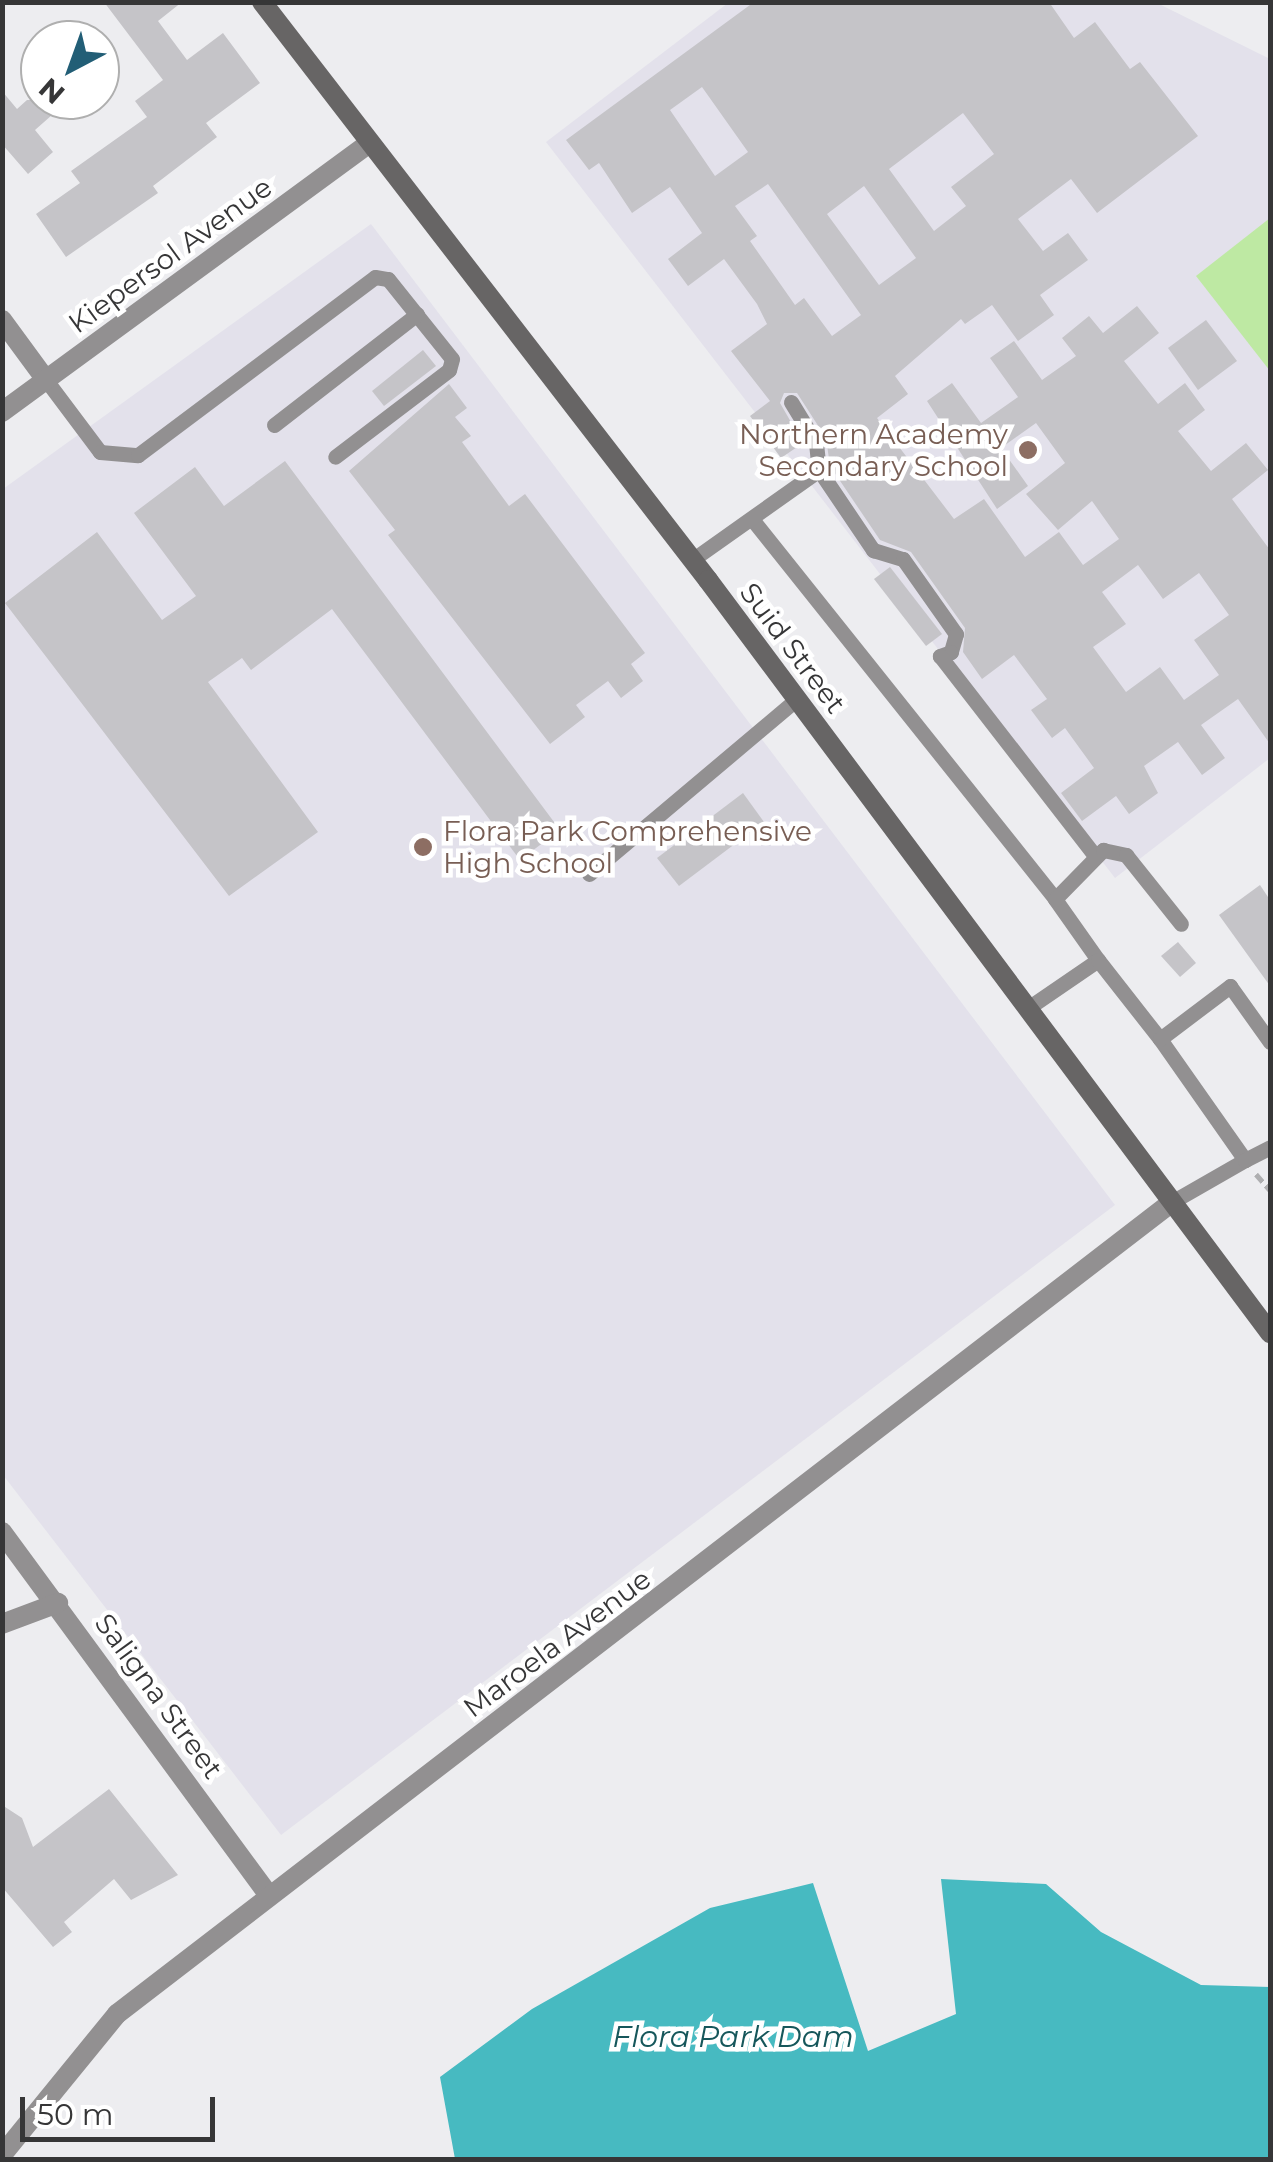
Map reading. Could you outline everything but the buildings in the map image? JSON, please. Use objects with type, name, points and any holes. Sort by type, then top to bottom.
[{"type":"street","name":"Suid Street","points":[[262,2],[692,560],[1270,1333]]},
{"type":"street","name":"Kiepersol Avenue","points":[[2,412],[370,143]]},
{"type":"street","points":[[2,320],[46,380]]},
{"type":"street","name":"Maroela Avenue","points":[[2,2154],[102,2026],[1172,1202]]},
{"type":"street","name":"Saligna Street","points":[[2,1532],[58,1602],[269,1895]]},
{"type":"street","points":[[2,1624],[58,1602]]},
{"type":"lane","points":[[46,380],[100,452],[118,459],[138,455],[375,278],[388,279],[452,358],[449,370],[334,457]]},
{"type":"lane","points":[[274,425],[417,314]]},
{"type":"lane","points":[[791,402],[816,443],[818,470],[873,550],[903,559],[956,634],[951,652],[940,656],[1095,856]]},
{"type":"lane","points":[[692,560],[818,470]]},
{"type":"lane","points":[[752,519],[1055,899],[1245,1160]]},
{"type":"lane","points":[[589,874],[797,699]]},
{"type":"lane","points":[[1055,899],[1095,856],[1117,848],[1181,924]]},
{"type":"lane","points":[[1028,1008],[1098,960]]},
{"type":"lane","points":[[1160,1039],[1230,986],[1270,1042]]},
{"type":"lane","points":[[1172,1202],[1270,1147]]},
{"type":"shaded area","name":"Northern Academy Secondary School","points":[[728,3],[1157,3],[1270,59],[1270,758],[1115,878],[546,142]]},
{"type":"shaded area","name":"Flora Park Comprehensive High School","points":[[371,224],[1115,1205],[281,1835],[3,1475],[3,489]]},
{"type":"green space","points":[[1270,218],[1270,371],[1196,276]]},
{"type":"water","name":"Flora Park Dam","points":[[941,1879],[1046,1884],[1101,1932],[1201,1985],[1270,1987],[1270,2159],[455,2159],[440,2077],[532,2009],[710,1908],[813,1883],[868,2051],[956,2014]]},
{"type":"place","name":"Northern Academy Secondary School","points":[[1028,450]]},
{"type":"place","name":"Flora Park Comprehensive High School","points":[[423,847]]}]
